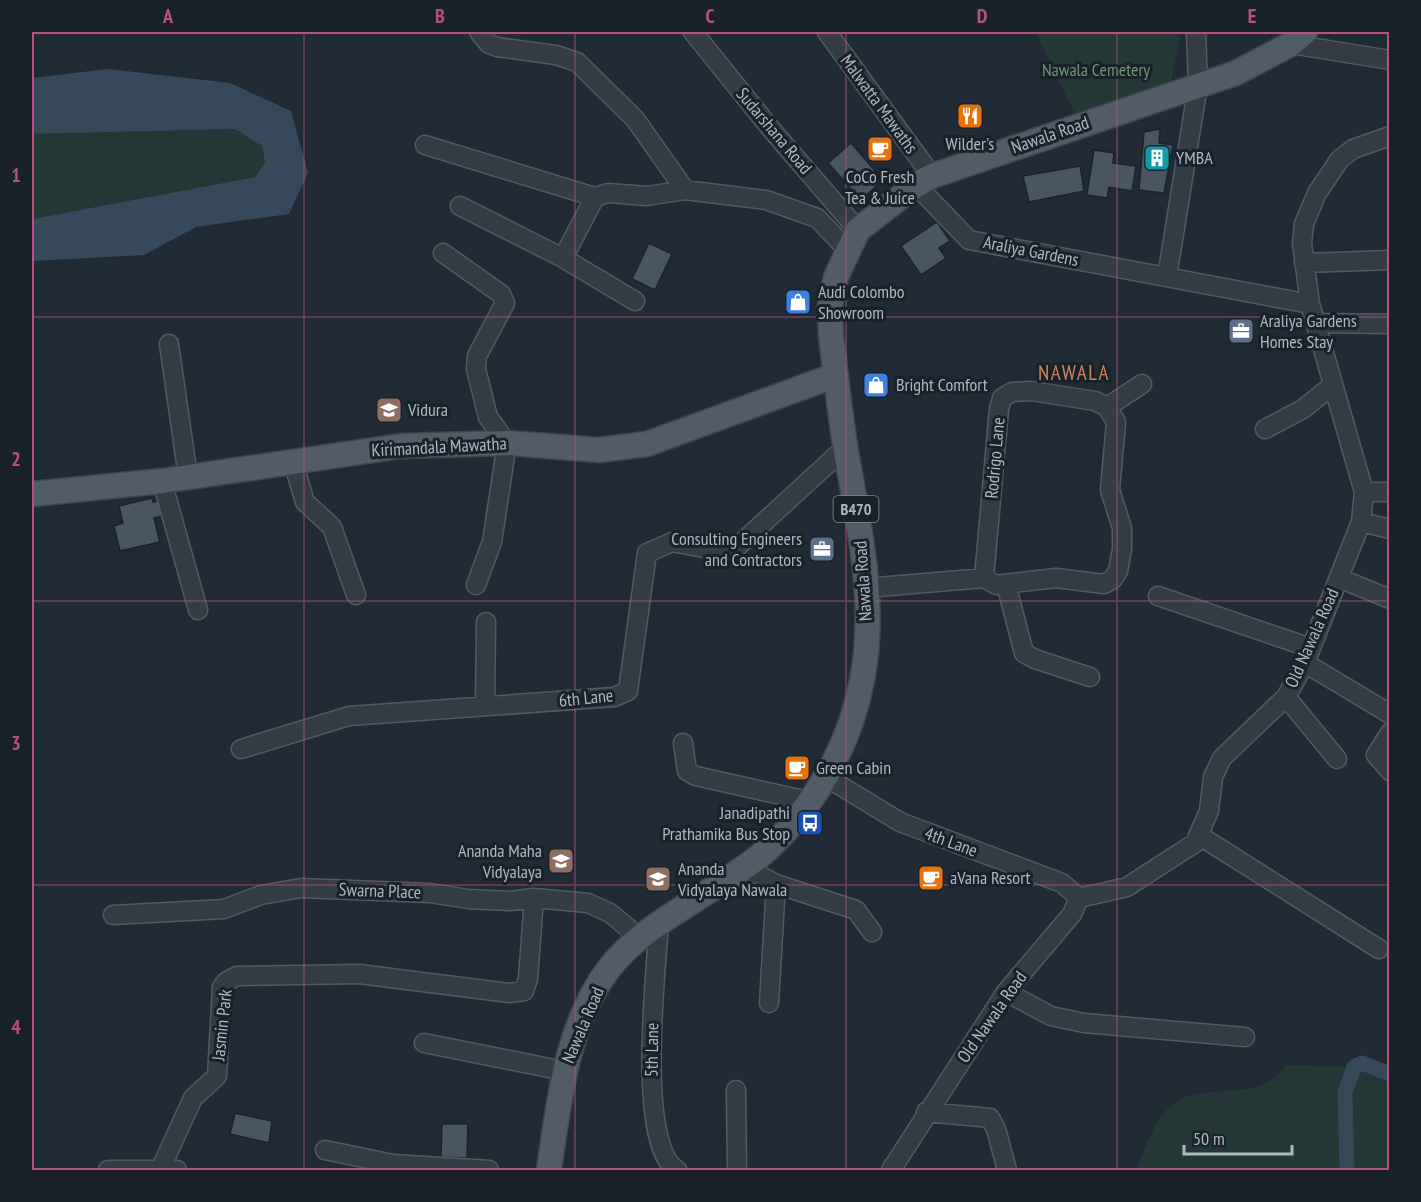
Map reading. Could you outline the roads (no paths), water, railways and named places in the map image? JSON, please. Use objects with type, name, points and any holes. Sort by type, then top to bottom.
[{"type":"main road","name":"Nawala Road","points":[[549,1170],[564,1071],[593,993],[611,966],[649,930],[744,867],[767,849],[826,777],[846,742],[862,680],[866,640],[866,588],[831,338],[830,305],[836,277],[852,239],[924,180],[1236,73],[1298,38]]},
{"type":"main road","name":"Kirimandala Mawatha","points":[[32,494],[162,481],[401,446],[507,443],[599,450],[647,444],[836,375]]},
{"type":"street","points":[[479,32],[489,44],[497,47],[556,56],[578,62],[635,119],[685,190]]},
{"type":"street","name":"Sudarshana Road","points":[[693,32],[771,129],[852,239]]},
{"type":"street","name":"Malwatta Mawaths","points":[[827,32],[924,180]]},
{"type":"street","points":[[1167,277],[1198,85],[1196,32]]},
{"type":"street","points":[[1298,38],[1389,60]]},
{"type":"street","name":"Old Nawala Road","points":[[1200,836],[1209,811],[1213,777],[1222,758],[1286,697],[1308,655],[1361,522],[1364,492],[1310,304],[1302,243],[1304,224],[1317,193],[1334,168],[1353,148],[1389,136]]},
{"type":"street","points":[[425,145],[595,197],[608,193],[646,196],[685,190],[766,200],[817,218],[852,239]]},
{"type":"street","name":"Araliya Gardens","points":[[924,180],[969,240],[1310,304]]},
{"type":"street","points":[[563,258],[595,197]]},
{"type":"street","points":[[460,206],[563,258],[635,301]]},
{"type":"street","points":[[443,254],[501,294],[505,303],[477,356],[476,369],[488,417],[507,443],[492,542],[476,585]]},
{"type":"street","points":[[1305,263],[1389,260]]},
{"type":"street","points":[[1315,323],[1389,324]]},
{"type":"street","points":[[169,344],[188,477]]},
{"type":"street","points":[[866,588],[984,578],[996,585],[1056,579],[1104,584],[1118,571],[1122,528],[1110,490],[1116,422],[1107,406],[1142,384]]},
{"type":"street","points":[[1265,429],[1303,409],[1333,385]]},
{"type":"street","name":"Rodrigo Lane","points":[[984,578],[999,409],[1002,398],[1012,392],[1031,391],[1095,400],[1107,406]]},
{"type":"street","name":"6th Lane","points":[[241,750],[349,716],[614,697],[628,691],[647,553],[672,542],[720,550],[738,546],[846,447]]},
{"type":"street","points":[[293,462],[305,502],[332,527],[356,595]]},
{"type":"street","points":[[162,481],[198,610]]},
{"type":"street","points":[[1364,492],[1389,492]]},
{"type":"street","points":[[1361,522],[1389,529]]},
{"type":"street","points":[[1339,578],[1389,599]]},
{"type":"street","points":[[1006,584],[1024,653],[1035,659],[1090,676]]},
{"type":"street","points":[[1158,596],[1308,655],[1389,714]]},
{"type":"street","points":[[484,706],[486,622]]},
{"type":"street","points":[[1286,697],[1337,759]]},
{"type":"street","points":[[1389,732],[1376,755],[1389,771]]},
{"type":"street","points":[[683,743],[687,771],[696,776],[808,801]]},
{"type":"street","name":"4th Lane","points":[[826,777],[900,822],[1062,883],[1079,898]]},
{"type":"street","points":[[1079,898],[1127,887],[1195,843],[1200,836],[1379,949]]},
{"type":"street","points":[[744,867],[776,884],[856,910],[872,932]]},
{"type":"street","points":[[769,1003],[776,884]]},
{"type":"street","name":"Swarna Place","points":[[113,915],[224,909],[261,895],[301,888],[430,893],[468,899],[510,901],[534,898],[588,903],[649,930]]},
{"type":"street","name":"Jasmin Park","points":[[166,1170],[193,1098],[217,1076],[222,987],[227,981],[237,976],[359,974],[510,993],[524,991],[528,979],[534,898]]},
{"type":"street","name":"Old Nawala Road","points":[[891,1170],[926,1112],[1006,992],[1072,914],[1079,898]]},
{"type":"street","name":"5th Lane","points":[[649,930],[652,1098],[660,1144],[671,1167],[677,1170]]},
{"type":"street","points":[[1006,992],[1051,1016],[1245,1037]]},
{"type":"street","points":[[424,1043],[564,1071]]},
{"type":"street","points":[[736,1090],[737,1170]]},
{"type":"street","points":[[926,1112],[990,1118],[996,1129],[1007,1170]]},
{"type":"street","points":[[325,1150],[393,1164],[489,1170]]},
{"type":"street","points":[[108,1170],[166,1170]]},
{"type":"water","points":[[108,69],[230,83],[291,111],[308,173],[289,214],[196,227],[144,255],[32,261],[32,219],[255,177],[265,162],[262,146],[235,129],[32,134],[32,78]]},
{"type":"waterway","points":[[1347,1170],[1345,1092],[1354,1067],[1362,1063],[1390,1074]]},
{"type":"place","name":"Wilder's","points":[[970,116]]},
{"type":"place","name":"CoCo Fresh Tea & Juice","points":[[880,149]]},
{"type":"place","name":"YMBA","points":[[1157,158]]},
{"type":"place","name":"Audi Colombo Showroom","points":[[798,302]]},
{"type":"place","name":"Araliya Gardens Homes Stay","points":[[1241,331]]},
{"type":"place","name":"Bright Comfort","points":[[876,385]]},
{"type":"place","name":"Vidura","points":[[389,410]]},
{"type":"place","name":"Consulting Engineers and Contractors","points":[[822,549]]},
{"type":"place","name":"Green Cabin","points":[[797,768]]},
{"type":"place","name":"Janadipathi Prathamika Bus Stop","points":[[810,823]]},
{"type":"place","name":"Ananda Maha Vidyalaya","points":[[561,861]]},
{"type":"place","name":"aVana Resort","points":[[931,878]]},
{"type":"place","name":"Ananda Vidyalaya Nawala","points":[[658,879]]},
{"type":"district","name":"NAWALA","points":[[1074,373]]},
{"type":"park label","name":"Nawala Cemetery","points":[[1096,70]]}]
